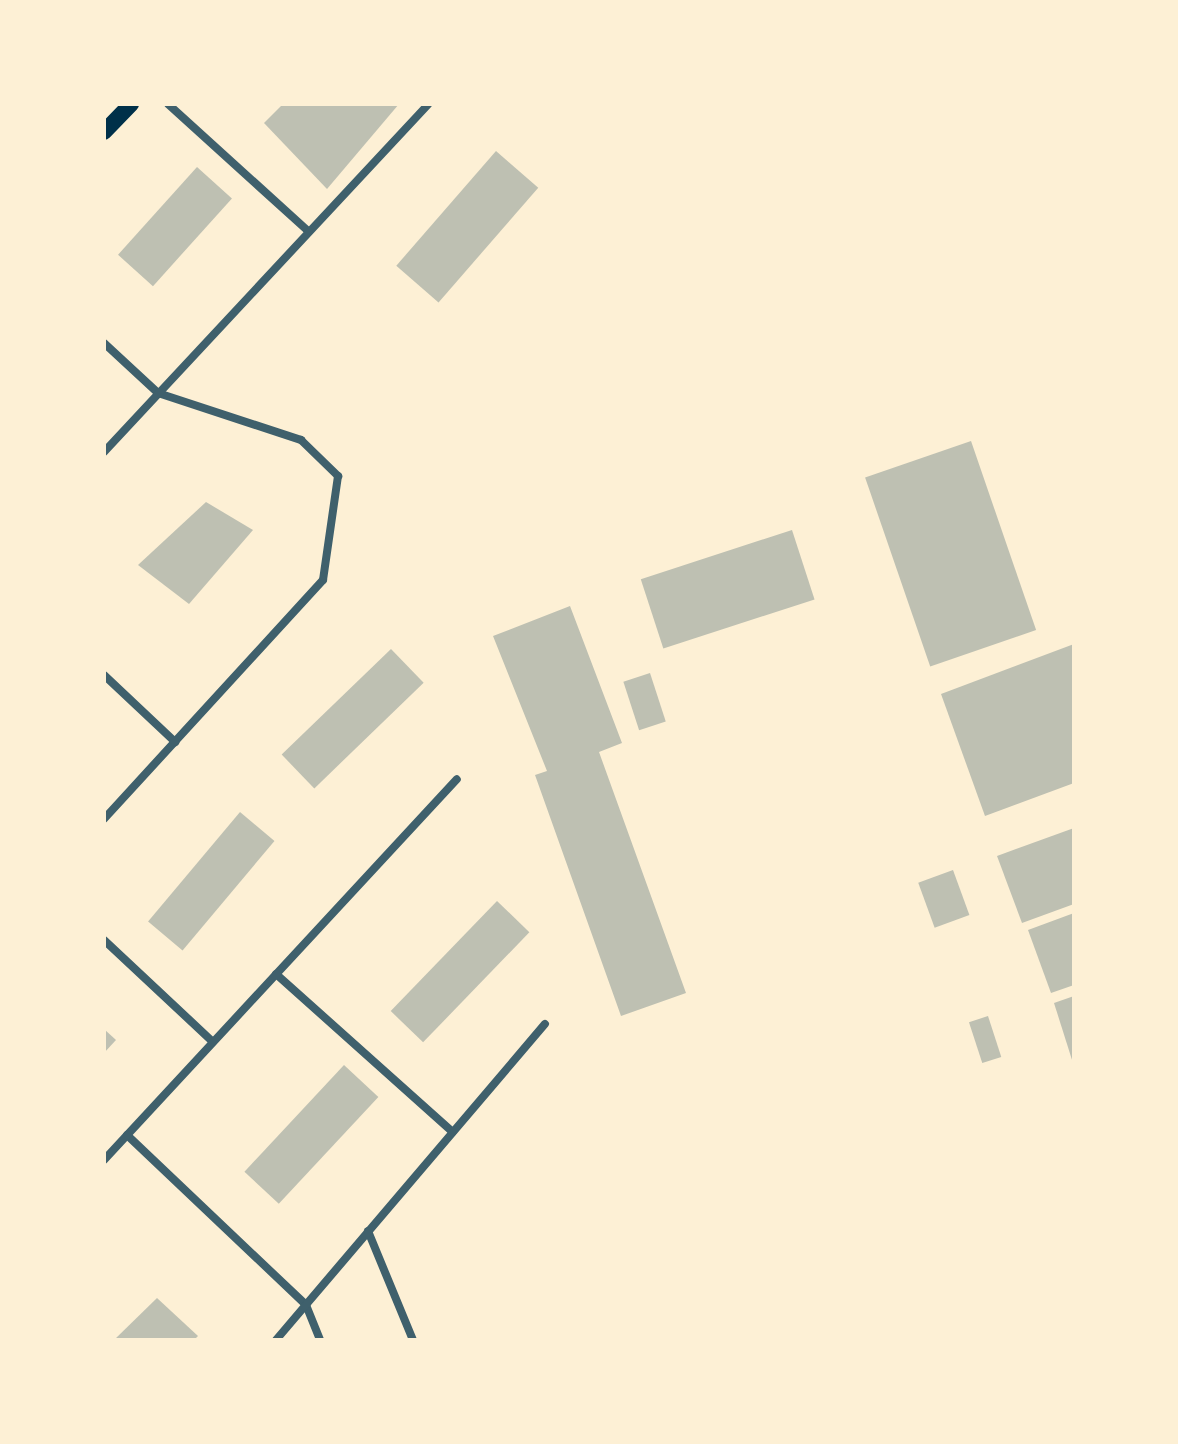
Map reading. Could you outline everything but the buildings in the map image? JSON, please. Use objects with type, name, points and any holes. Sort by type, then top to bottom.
[{"type":"main road","points":[[104,132],[131,104]]},
{"type":"street","points":[[168,104],[309,232]]},
{"type":"street","points":[[104,452],[428,104]]},
{"type":"street","points":[[104,343],[158,393],[301,440],[338,476],[323,580],[104,819]]},
{"type":"street","points":[[104,675],[175,742]]},
{"type":"street","points":[[104,1160],[457,779]]},
{"type":"street","points":[[104,940],[213,1042]]},
{"type":"street","points":[[276,974],[453,1132]]},
{"type":"street","points":[[276,1340],[545,1024]]},
{"type":"street","points":[[127,1135],[306,1305],[320,1340]]},
{"type":"street","points":[[368,1231],[413,1340]]}]
